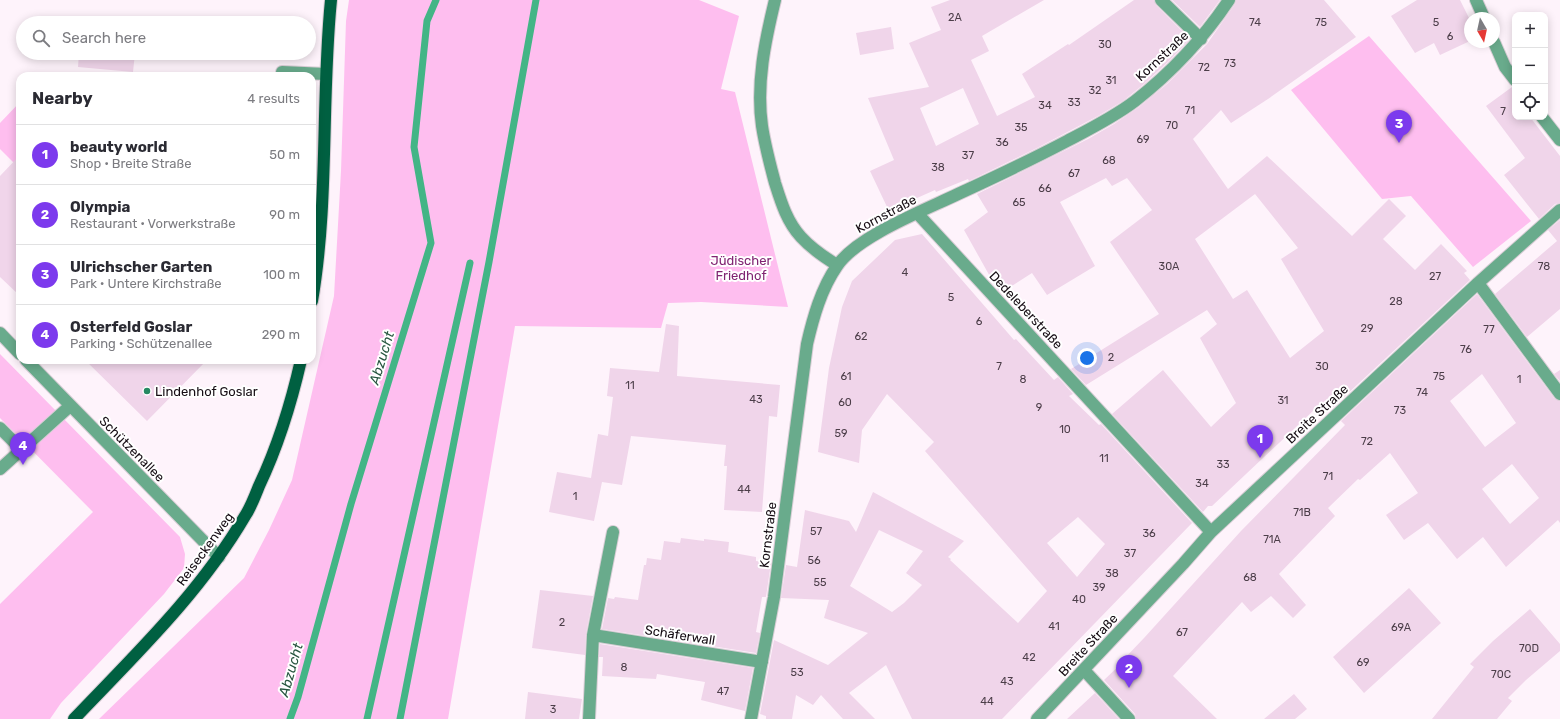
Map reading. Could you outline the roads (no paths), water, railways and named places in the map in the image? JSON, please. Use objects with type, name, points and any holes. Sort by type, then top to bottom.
[{"type":"main road","points":[[316,247],[325,164],[326,74],[331,0]]},
{"type":"main road","name":"Reiseckenweg","points":[[74,719],[180,606],[219,557],[246,515],[272,457],[292,396],[300,364]]},
{"type":"street","points":[[775,0],[766,41],[761,78],[760,102],[762,125],[768,158],[780,199],[787,217],[794,229],[801,238],[837,265]]},
{"type":"street","points":[[1161,0],[1201,39]]},
{"type":"street","name":"Kornstraße","points":[[751,719],[774,597],[806,344],[814,315],[826,284],[837,265],[850,251],[864,240],[1090,130],[1134,102],[1170,71],[1201,39],[1213,25],[1229,0]]},
{"type":"street","points":[[1476,0],[1481,12]]},
{"type":"street","points":[[1497,48],[1505,67],[1512,76]]},
{"type":"street","points":[[316,74],[326,74]]},
{"type":"street","points":[[1544,120],[1560,140]]},
{"type":"street","name":"Breite Straße","points":[[1037,719],[1184,564],[1211,532],[1478,283],[1560,210]]},
{"type":"street","name":"Dedeleberstraße","points":[[917,213],[1211,532]]},
{"type":"street","points":[[1478,283],[1560,394]]},
{"type":"street","points":[[0,333],[16,350]]},
{"type":"street","name":"Schützenallee","points":[[30,364],[219,557]]},
{"type":"street","points":[[0,469],[70,406]]},
{"type":"street","points":[[0,428],[21,449]]},
{"type":"street","points":[[589,719],[593,635],[613,532]]},
{"type":"street","name":"Schäferwall","points":[[593,635],[762,662]]},
{"type":"street","points":[[1084,670],[1129,719]]},
{"type":"waterway","name":"Abzucht","points":[[290,719],[298,697],[351,504],[431,243],[414,147],[427,21],[436,0]]},
{"type":"waterway","points":[[400,719],[489,262],[536,0]]},
{"type":"waterway","points":[[367,719],[470,263]]},
{"type":"place","name":"Ulrichscher Garten","points":[[1399,143]]},
{"type":"place","name":"Lindenhof Goslar","points":[[147,391]]},
{"type":"place","name":"beauty world","points":[[1260,458]]},
{"type":"place","name":"Osterfeld Goslar","points":[[23,465]]},
{"type":"place","name":"Olympia","points":[[1129,688]]},
{"type":"park label","name":"Jüdischer Friedhof","points":[[741,268]]}]
